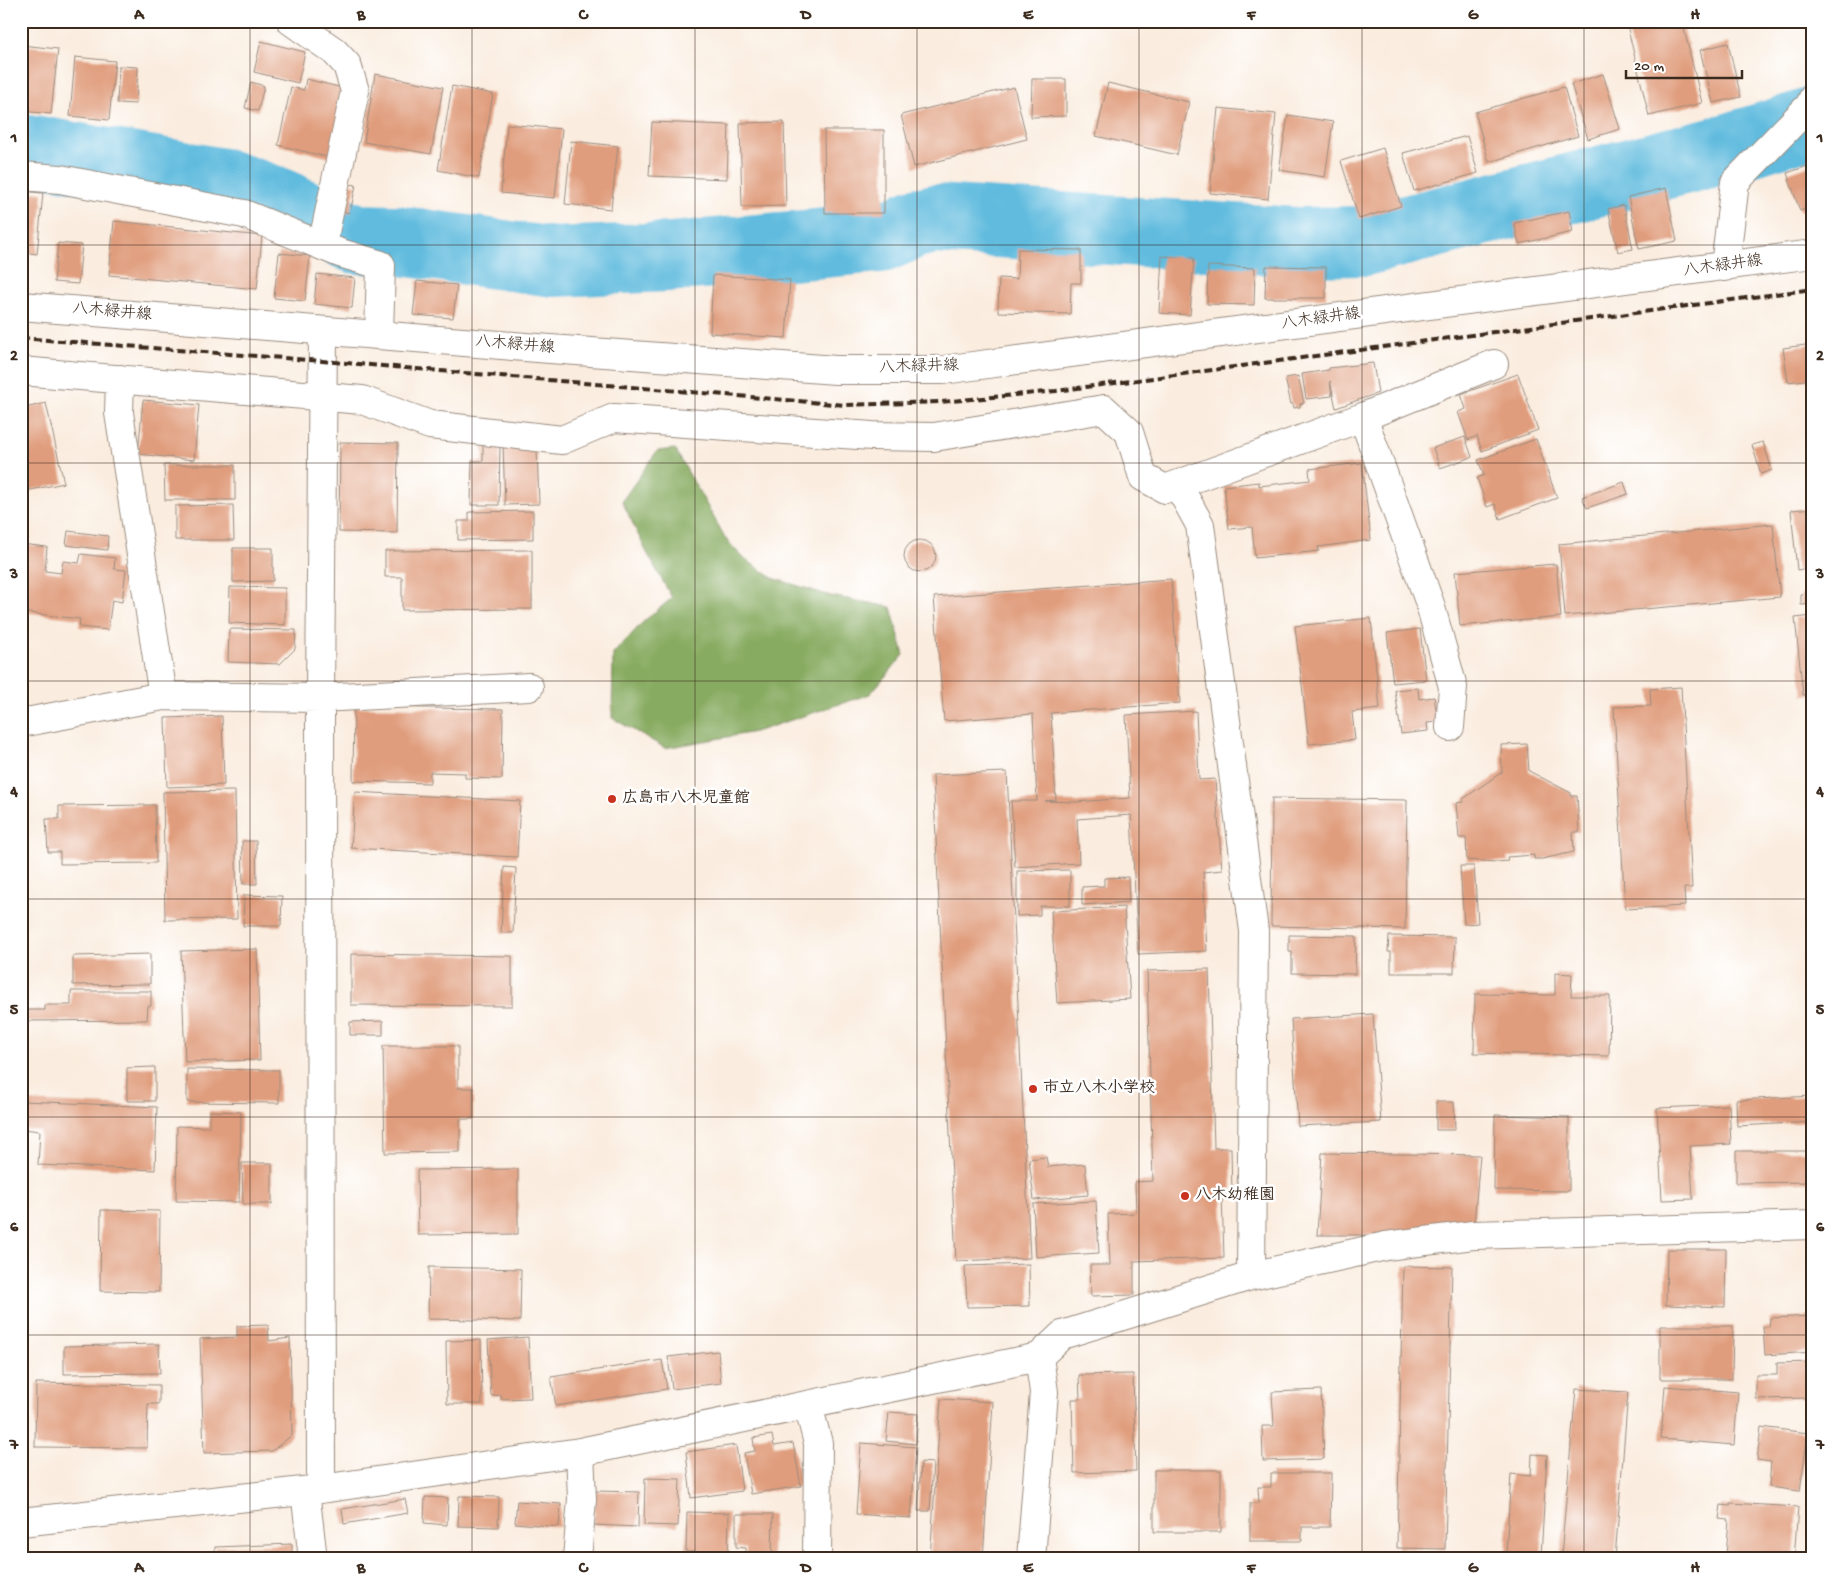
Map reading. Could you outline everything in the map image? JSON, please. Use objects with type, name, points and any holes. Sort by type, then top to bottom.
[{"type":"street","points":[[291,21],[334,51],[347,65],[355,91],[322,246]]},
{"type":"street","points":[[1725,267],[1735,182],[1810,105],[1813,98]]},
{"type":"street","points":[[21,176],[60,179],[244,214],[322,246],[381,265],[379,335]]},
{"type":"street","name":"八木緑井線","points":[[21,306],[836,370],[943,370],[1813,254]]},
{"type":"street","points":[[313,1559],[324,330]]},
{"type":"street","points":[[21,371],[322,395],[362,400],[430,424],[562,440],[614,418],[872,436],[934,437],[1104,409],[1129,432],[1143,477],[1165,489],[1363,417],[1494,364]]},
{"type":"street","points":[[120,379],[119,413],[163,696]]},
{"type":"street","points":[[1363,417],[1435,623],[1453,687],[1450,727]]},
{"type":"street","points":[[1178,485],[1200,525],[1254,931],[1251,1276]]},
{"type":"street","points":[[21,723],[163,696],[320,698],[529,687]]},
{"type":"street","points":[[21,1522],[313,1490],[580,1452],[1040,1356],[1062,1335],[1251,1276],[1386,1246],[1473,1235],[1813,1225]]},
{"type":"street","points":[[1031,1559],[1044,1392],[1040,1356]]},
{"type":"street","points":[[808,1405],[818,1443],[816,1559]]},
{"type":"street","points":[[577,1559],[582,1500],[580,1452]]},
{"type":"green space","points":[[675,449],[726,539],[742,557],[773,578],[831,596],[891,607],[904,655],[870,694],[755,732],[665,748],[612,718],[613,654],[644,621],[672,598],[646,551],[622,501],[657,451]]},
{"type":"building","points":[[1661,21],[1682,21],[1702,103],[1649,116],[1628,29]]},
{"type":"building","points":[[261,41],[305,52],[298,83],[254,72]]},
{"type":"building","points":[[1728,43],[1741,97],[1713,103],[1700,50]]},
{"type":"building","points":[[21,45],[58,49],[51,114],[21,111]]},
{"type":"building","points":[[75,57],[115,61],[109,120],[70,116]]},
{"type":"building","points":[[119,66],[138,67],[136,104],[117,103]]},
{"type":"building","points":[[375,74],[443,87],[431,154],[364,142]]},
{"type":"building","points":[[1603,74],[1620,129],[1588,139],[1571,84]]},
{"type":"building","points":[[306,79],[347,89],[331,158],[278,145],[291,87],[304,90]]},
{"type":"building","points":[[1032,79],[1066,79],[1066,116],[1031,117]]},
{"type":"building","points":[[251,82],[264,86],[258,111],[245,108]]},
{"type":"building","points":[[1108,83],[1189,102],[1177,155],[1096,136]]},
{"type":"building","points":[[452,86],[493,94],[479,178],[438,170]]},
{"type":"building","points":[[1014,87],[1027,139],[914,167],[901,115]]},
{"type":"building","points":[[1564,87],[1578,136],[1489,162],[1475,112]]},
{"type":"building","points":[[1218,108],[1276,114],[1268,199],[1210,193]]},
{"type":"building","points":[[1288,115],[1333,122],[1325,177],[1279,170]]},
{"type":"building","points":[[652,122],[729,125],[727,179],[649,176]]},
{"type":"building","points":[[784,122],[786,206],[742,207],[740,123]]},
{"type":"building","points":[[507,124],[562,129],[555,198],[501,193]]},
{"type":"building","points":[[824,130],[884,130],[884,213],[825,213]]},
{"type":"building","points":[[1467,136],[1478,173],[1414,191],[1403,153]]},
{"type":"building","points":[[571,141],[618,146],[611,209],[565,204]]},
{"type":"building","points":[[1383,148],[1401,206],[1359,219],[1341,161]]},
{"type":"building","points":[[1813,164],[1813,206],[1800,211],[1787,173]]},
{"type":"building","points":[[341,183],[356,185],[350,213],[335,210]]},
{"type":"building","points":[[1666,188],[1677,241],[1639,249],[1628,197]]},
{"type":"building","points":[[21,191],[43,193],[37,254],[21,252]]},
{"type":"building","points":[[1624,205],[1633,249],[1618,252],[1608,209]]},
{"type":"building","points":[[1569,211],[1573,232],[1519,244],[1514,223]]},
{"type":"building","points":[[114,221],[262,236],[257,289],[109,275]]},
{"type":"building","points":[[58,243],[82,245],[78,284],[54,282]]},
{"type":"building","points":[[1018,249],[1081,250],[1081,283],[1071,283],[1070,314],[998,312],[999,278],[1017,279]]},
{"type":"building","points":[[279,253],[310,256],[305,301],[274,298]]},
{"type":"building","points":[[1162,256],[1194,258],[1190,315],[1159,313]]},
{"type":"building","points":[[1208,266],[1255,268],[1254,305],[1207,304]]},
{"type":"building","points":[[1266,266],[1326,267],[1326,298],[1265,298]]},
{"type":"building","points":[[317,274],[355,278],[352,308],[314,304]]},
{"type":"building","points":[[713,275],[790,280],[786,338],[710,333]]},
{"type":"building","points":[[417,281],[457,285],[453,318],[413,315]]},
{"type":"building","points":[[1813,344],[1813,379],[1788,382],[1783,348]]},
{"type":"building","points":[[1373,363],[1378,393],[1336,408],[1330,381],[1332,396],[1306,399],[1302,374],[1329,370],[1329,368]]},
{"type":"building","points":[[1518,374],[1538,430],[1482,451],[1477,436],[1468,440],[1458,412],[1466,409],[1461,394]]},
{"type":"building","points":[[1298,376],[1304,403],[1300,404],[1300,407],[1294,408],[1293,404],[1291,404],[1285,378]]},
{"type":"building","points":[[143,400],[199,405],[194,460],[138,454]]},
{"type":"building","points":[[46,403],[64,483],[26,491],[21,473],[21,409]]},
{"type":"building","points":[[1465,437],[1472,457],[1440,468],[1433,448]]},
{"type":"building","points":[[1536,439],[1557,498],[1500,519],[1495,504],[1487,507],[1477,478],[1484,475],[1478,460]]},
{"type":"building","points":[[340,442],[398,443],[397,533],[339,532]]},
{"type":"building","points":[[1763,442],[1772,470],[1761,474],[1752,445]]},
{"type":"building","points":[[483,443],[500,444],[499,505],[471,505],[472,461],[483,461]]},
{"type":"building","points":[[503,445],[537,448],[539,504],[505,505]]},
{"type":"building","points":[[1362,463],[1371,540],[1318,547],[1319,551],[1255,558],[1252,527],[1229,529],[1224,486],[1259,482],[1259,486],[1310,480],[1309,469]]},
{"type":"building","points":[[164,465],[235,465],[235,500],[165,500]]},
{"type":"building","points":[[1624,482],[1628,494],[1587,508],[1582,497]]},
{"type":"building","points":[[233,505],[234,540],[175,540],[175,506]]},
{"type":"building","points":[[1813,508],[1813,568],[1797,570],[1791,510]]},
{"type":"building","points":[[533,511],[533,539],[458,540],[458,521],[469,521],[469,512]]},
{"type":"building","points":[[1773,524],[1780,597],[1565,616],[1559,544]]},
{"type":"building","points":[[68,531],[108,536],[107,550],[66,545]]},
{"type":"building","points":[[920,540],[926,541],[931,545],[935,550],[935,562],[931,567],[926,571],[920,572],[914,571],[909,567],[905,562],[904,556],[905,550],[909,545],[914,541]]},
{"type":"building","points":[[21,544],[47,547],[45,571],[61,573],[63,561],[79,563],[81,554],[115,558],[114,569],[126,570],[122,602],[112,600],[108,630],[79,627],[80,619],[21,612]]},
{"type":"building","points":[[233,548],[273,548],[273,581],[233,582]]},
{"type":"building","points":[[532,550],[532,609],[402,610],[402,577],[385,577],[385,551]]},
{"type":"building","points":[[1556,564],[1561,617],[1460,626],[1455,572]]},
{"type":"building","points":[[1171,579],[1180,703],[1051,713],[1056,800],[1045,801],[1076,802],[1130,798],[1126,715],[1196,711],[1199,780],[1215,779],[1222,870],[1203,872],[1207,951],[1138,954],[1131,815],[1077,819],[1079,863],[1015,867],[1011,801],[1037,801],[1033,714],[944,721],[934,597]]},
{"type":"building","points":[[230,587],[285,588],[285,625],[229,623]]},
{"type":"building","points":[[1813,592],[1813,604],[1801,605],[1801,594]]},
{"type":"building","points":[[1813,616],[1813,694],[1803,695],[1795,618]]},
{"type":"building","points":[[1371,618],[1380,709],[1352,712],[1355,740],[1309,744],[1295,626]]},
{"type":"building","points":[[229,629],[296,630],[295,649],[280,664],[228,662]]},
{"type":"building","points":[[1420,629],[1426,680],[1393,683],[1387,633]]},
{"type":"building","points":[[1681,687],[1692,888],[1684,888],[1685,906],[1625,909],[1614,707],[1651,706],[1650,689]]},
{"type":"building","points":[[1418,688],[1419,699],[1434,697],[1438,722],[1427,723],[1428,731],[1401,734],[1395,690]]},
{"type":"building","points":[[354,707],[503,709],[502,779],[465,778],[465,773],[430,772],[430,783],[353,781]]},
{"type":"building","points":[[222,716],[224,785],[167,787],[165,718]]},
{"type":"building","points":[[1527,744],[1529,771],[1571,793],[1571,796],[1577,796],[1579,832],[1573,832],[1574,852],[1542,859],[1534,859],[1534,855],[1507,857],[1508,861],[1497,862],[1467,860],[1466,838],[1459,838],[1456,803],[1463,802],[1463,799],[1502,772],[1501,745]]},
{"type":"building","points":[[1007,772],[1030,1258],[956,1261],[933,775]]},
{"type":"building","points":[[235,791],[237,919],[165,920],[163,792]]},
{"type":"building","points":[[355,792],[520,801],[517,857],[351,848]]},
{"type":"building","points":[[1272,798],[1407,800],[1405,929],[1271,926]]},
{"type":"building","points":[[155,805],[156,863],[60,864],[60,852],[48,852],[46,819],[59,819],[59,806]]},
{"type":"building","points":[[242,841],[256,841],[257,884],[243,884]]},
{"type":"building","points":[[1460,866],[1474,866],[1478,923],[1464,924]]},
{"type":"building","points":[[504,867],[516,868],[513,933],[501,933]]},
{"type":"building","points":[[1070,870],[1070,906],[1040,906],[1040,915],[1017,916],[1017,871]]},
{"type":"building","points":[[1128,877],[1129,902],[1082,905],[1082,887],[1104,886],[1104,878]]},
{"type":"building","points":[[244,895],[282,896],[281,926],[243,926]]},
{"type":"building","points":[[1124,907],[1130,999],[1057,1003],[1051,911]]},
{"type":"building","points":[[1289,935],[1356,936],[1355,974],[1292,973],[1292,952],[1289,952]]},
{"type":"building","points":[[1389,936],[1455,937],[1454,973],[1391,973],[1391,952],[1388,952]]},
{"type":"building","points":[[257,949],[260,1060],[185,1062],[181,951]]},
{"type":"building","points":[[150,954],[150,984],[73,985],[73,956]]},
{"type":"building","points":[[351,954],[512,956],[512,1006],[351,1005]]},
{"type":"building","points":[[1209,969],[1214,1148],[1231,1148],[1232,1194],[1222,1194],[1224,1258],[1134,1261],[1134,1295],[1091,1296],[1090,1265],[1110,1265],[1108,1214],[1136,1213],[1135,1182],[1153,1181],[1147,971]]},
{"type":"building","points":[[1555,973],[1572,974],[1571,996],[1610,996],[1609,1056],[1474,1053],[1475,994],[1555,995]]},
{"type":"building","points":[[71,991],[151,991],[151,1006],[148,1006],[147,1020],[26,1021],[27,1010],[45,1010],[45,1005],[71,1005]]},
{"type":"building","points":[[1373,1014],[1381,1122],[1298,1126],[1291,1019]]},
{"type":"building","points":[[383,1021],[383,1035],[350,1035],[350,1022]]},
{"type":"building","points":[[383,1046],[458,1046],[458,1088],[473,1088],[473,1119],[460,1119],[460,1152],[385,1153]]},
{"type":"building","points":[[155,1067],[155,1101],[127,1101],[127,1068]]},
{"type":"building","points":[[187,1069],[279,1070],[279,1103],[187,1102]]},
{"type":"building","points":[[1813,1096],[1813,1122],[1737,1126],[1736,1100]]},
{"type":"building","points":[[24,1101],[157,1107],[155,1170],[38,1165],[40,1131],[23,1129]]},
{"type":"building","points":[[1436,1102],[1454,1102],[1455,1130],[1436,1130]]},
{"type":"building","points":[[1729,1105],[1731,1144],[1690,1146],[1693,1199],[1662,1200],[1657,1108]]},
{"type":"building","points":[[209,1111],[241,1112],[239,1202],[176,1201],[177,1126],[209,1127]]},
{"type":"building","points":[[1495,1115],[1569,1117],[1569,1191],[1494,1190]]},
{"type":"building","points":[[1736,1151],[1812,1151],[1812,1182],[1736,1183]]},
{"type":"building","points":[[1322,1153],[1480,1155],[1473,1235],[1317,1235]]},
{"type":"building","points":[[1046,1157],[1048,1167],[1085,1164],[1088,1195],[1034,1200],[1029,1159]]},
{"type":"building","points":[[242,1163],[272,1163],[272,1204],[243,1204]]},
{"type":"building","points":[[518,1169],[518,1234],[418,1235],[417,1170]]},
{"type":"building","points":[[1096,1201],[1099,1253],[1036,1257],[1033,1204]]},
{"type":"building","points":[[101,1210],[160,1211],[159,1292],[100,1291]]},
{"type":"building","points":[[1667,1249],[1726,1249],[1725,1307],[1666,1305]]},
{"type":"building","points":[[1029,1264],[1030,1306],[967,1307],[965,1266]]},
{"type":"building","points":[[1403,1266],[1452,1267],[1445,1549],[1397,1548]]},
{"type":"building","points":[[429,1267],[521,1269],[520,1321],[428,1319]]},
{"type":"building","points":[[1813,1316],[1813,1352],[1765,1355],[1763,1327],[1769,1327],[1770,1318]]},
{"type":"building","points":[[268,1325],[269,1341],[290,1338],[292,1435],[272,1451],[204,1453],[200,1339],[237,1337],[237,1326]]},
{"type":"building","points":[[1660,1326],[1733,1326],[1732,1379],[1660,1379]]},
{"type":"building","points":[[528,1337],[531,1398],[501,1399],[501,1395],[491,1396],[488,1340]]},
{"type":"building","points":[[481,1340],[482,1404],[447,1404],[446,1341]]},
{"type":"building","points":[[159,1344],[160,1373],[64,1374],[64,1346]]},
{"type":"building","points":[[718,1351],[721,1383],[672,1389],[668,1357]]},
{"type":"building","points":[[662,1360],[667,1389],[556,1406],[551,1377]]},
{"type":"building","points":[[1813,1362],[1813,1398],[1756,1399],[1756,1375],[1777,1375],[1777,1363]]},
{"type":"building","points":[[1133,1374],[1136,1471],[1074,1473],[1072,1399],[1080,1399],[1079,1375]]},
{"type":"building","points":[[36,1383],[159,1385],[159,1404],[148,1404],[147,1448],[35,1447]]},
{"type":"building","points":[[1665,1386],[1738,1392],[1734,1445],[1661,1439]]},
{"type":"building","points":[[1576,1389],[1628,1392],[1615,1559],[1561,1556]]},
{"type":"building","points":[[1321,1390],[1324,1459],[1263,1461],[1262,1426],[1274,1426],[1272,1392]]},
{"type":"building","points":[[941,1399],[993,1402],[983,1559],[930,1559]]},
{"type":"building","points":[[889,1412],[918,1414],[916,1444],[886,1441]]},
{"type":"building","points":[[1761,1427],[1808,1433],[1800,1491],[1769,1487],[1771,1462],[1757,1460]]},
{"type":"building","points":[[772,1435],[774,1446],[793,1443],[801,1486],[751,1494],[744,1453],[755,1451],[753,1438]]},
{"type":"building","points":[[861,1443],[916,1447],[911,1518],[856,1514]]},
{"type":"building","points":[[736,1445],[742,1491],[691,1498],[686,1452]]},
{"type":"building","points":[[1532,1454],[1547,1455],[1541,1556],[1506,1553],[1511,1474],[1531,1476]]},
{"type":"building","points":[[921,1462],[933,1463],[930,1511],[918,1511]]},
{"type":"building","points":[[1154,1470],[1221,1470],[1221,1532],[1154,1532]]},
{"type":"building","points":[[1271,1473],[1331,1473],[1330,1527],[1302,1527],[1302,1541],[1250,1541],[1250,1503],[1259,1503],[1258,1487],[1271,1487]]},
{"type":"building","points":[[645,1478],[680,1479],[678,1526],[644,1525]]},
{"type":"building","points":[[595,1491],[639,1492],[638,1527],[594,1525]]},
{"type":"building","points":[[459,1496],[499,1497],[498,1527],[458,1526]]},
{"type":"building","points":[[425,1497],[448,1498],[447,1525],[424,1523]]},
{"type":"building","points":[[405,1499],[408,1513],[344,1524],[342,1509]]},
{"type":"building","points":[[517,1501],[561,1504],[559,1527],[515,1523]]},
{"type":"building","points":[[1730,1503],[1798,1507],[1794,1559],[1755,1559],[1755,1557],[1726,1555],[1729,1520],[1719,1519],[1721,1505],[1730,1506]]},
{"type":"building","points":[[687,1512],[729,1513],[728,1559],[698,1559],[698,1552],[686,1552]]},
{"type":"building","points":[[736,1514],[773,1514],[772,1559],[746,1559],[746,1548],[736,1547]]},
{"type":"building","points":[[292,1544],[292,1559],[215,1559],[215,1547]]},
{"type":"waterway","points":[[21,148],[223,183],[278,202],[356,239],[394,240],[554,262],[669,257],[881,238],[915,223],[935,219],[1297,242],[1364,241],[1733,147],[1813,122]]},
{"type":"railway","points":[[21,338],[846,405],[941,402],[1056,391],[1813,289]]},
{"type":"place","name":"広島市八木児童館","points":[[612,799]]},
{"type":"place","name":"市立八木小学校","points":[[1033,1089]]},
{"type":"place","name":"八木幼稚園","points":[[1185,1196]]}]
